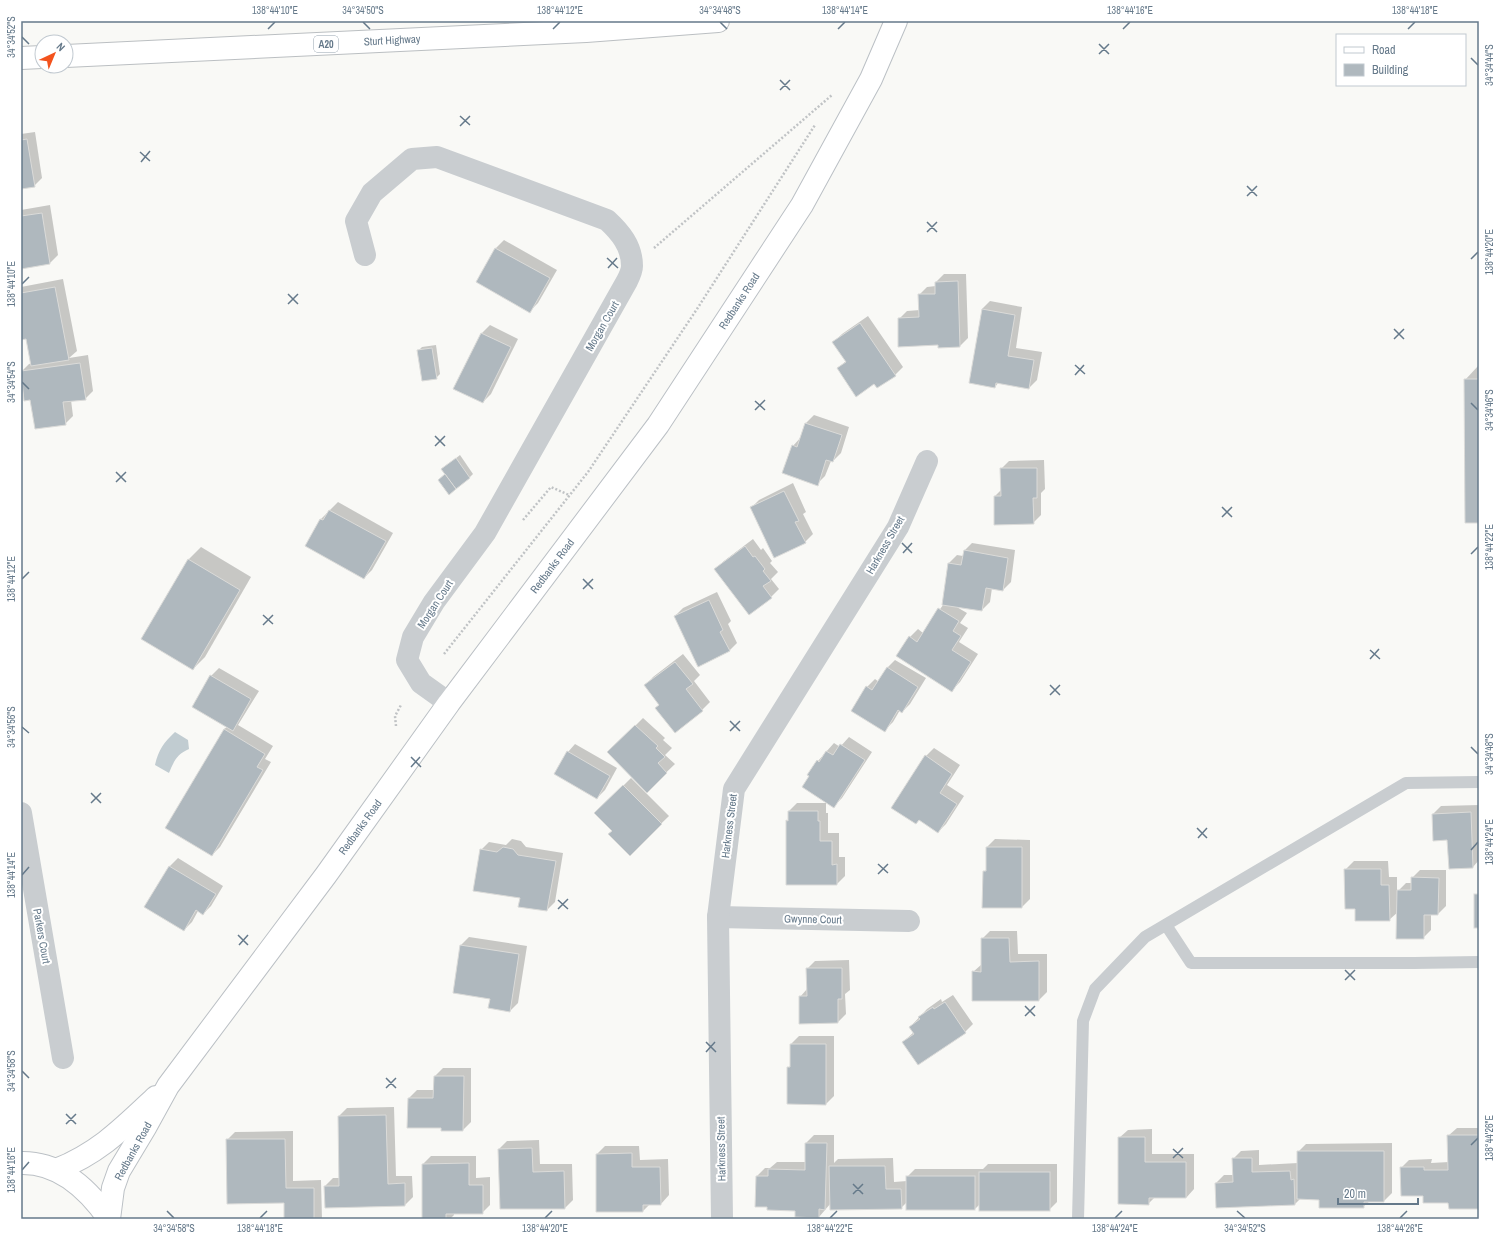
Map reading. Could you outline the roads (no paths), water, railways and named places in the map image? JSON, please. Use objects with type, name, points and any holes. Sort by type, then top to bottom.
[{"type":"main road","name":"Sturt Highway","points":[[74,56],[586,31],[718,21]]},
{"type":"main road","name":"Redbanks Road","points":[[109,1219],[113,1188],[119,1171],[168,1086],[326,875],[449,703],[658,425],[802,205],[871,79],[896,21]]},
{"type":"main road","points":[[21,58],[34,58]]},
{"type":"main road","name":"Redbanks Road","points":[[56,1170],[75,1163],[115,1136],[168,1086]]},
{"type":"main road","points":[[26,1159],[56,1170],[84,1188],[97,1201],[109,1219]]},
{"type":"street","name":"Morgan Court","points":[[364,255],[356,221],[372,193],[412,159],[437,157],[607,220],[619,231],[628,246],[632,267],[627,281],[485,533],[434,602],[413,637],[408,660],[420,683],[449,703]]},
{"type":"street","name":"Harkness Street","points":[[722,1219],[718,917],[734,789],[898,528],[927,461]]},
{"type":"street","name":"Parkers Court","points":[[21,813],[63,1058]]},
{"type":"street","name":"Gwynne Court","points":[[718,917],[909,921]]},
{"type":"lane","points":[[1078,1219],[1083,1022],[1095,989],[1145,937],[1406,783],[1479,782]]},
{"type":"lane","points":[[1166,925],[1191,963],[1479,962]]}]
